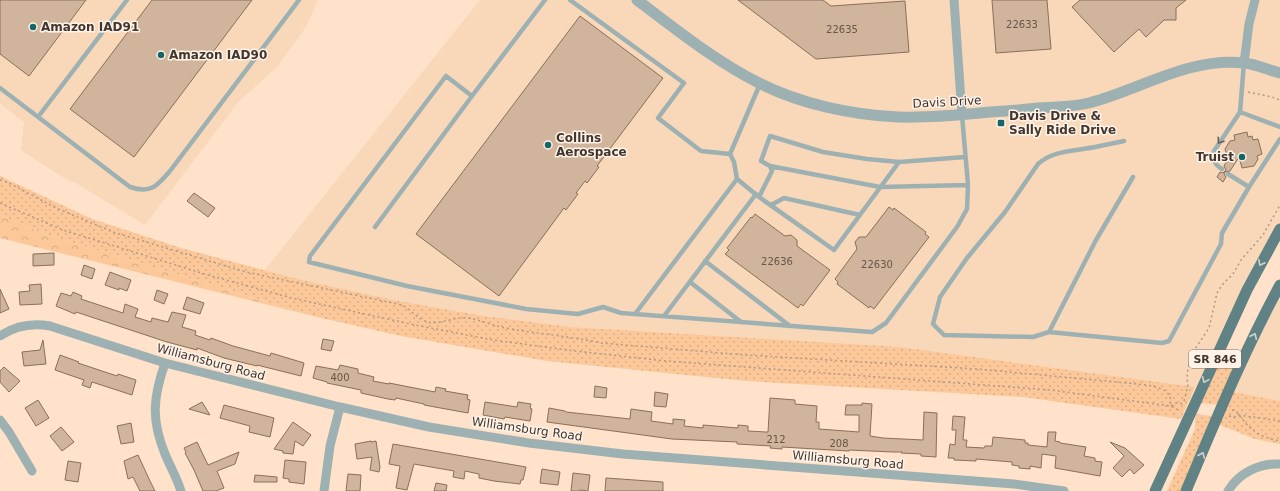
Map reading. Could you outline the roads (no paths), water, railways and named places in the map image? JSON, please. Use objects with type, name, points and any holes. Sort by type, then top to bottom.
[{"type":"main road","name":"SR 846","points":[[1155,491],[1187,407],[1280,229]]},
{"type":"main road","name":"SR 846","points":[[1186,491],[1224,412],[1258,328],[1280,285]]},
{"type":"street","name":"Davis Drive","points":[[637,0],[714,58],[760,84],[808,102],[852,112],[899,117],[962,115],[1087,104],[1114,96],[1170,74],[1202,66],[1222,63],[1244,63],[1280,73]]},
{"type":"street","points":[[954,0],[962,115]]},
{"type":"street","points":[[1244,63],[1249,24],[1255,0]]},
{"type":"street","name":"Williamsburg Road","points":[[0,336],[17,328],[43,325],[50,326],[165,363],[340,407],[430,426],[529,443],[623,454],[976,486],[1014,484],[1064,491]]},
{"type":"street","points":[[165,363],[156,396],[154,416],[158,435],[181,491]]},
{"type":"street","points":[[324,491],[330,446],[340,407]]},
{"type":"street","points":[[0,420],[9,432],[32,471]]},
{"type":"street","points":[[1228,491],[1238,478],[1254,468],[1280,464]]},
{"type":"lane","points":[[38,117],[127,0]]},
{"type":"lane","points":[[0,88],[130,188],[141,191],[151,188],[160,182],[170,171],[299,0]]},
{"type":"lane","points":[[375,227],[545,0]]},
{"type":"lane","points":[[570,0],[684,83],[658,118],[701,151],[730,154]]},
{"type":"lane","points":[[1222,169],[1214,162],[1212,157],[1214,151],[1240,112],[1244,63]]},
{"type":"lane","points":[[472,96],[446,76],[310,256],[309,262],[407,286],[526,308],[578,314],[603,307],[621,313],[872,332],[886,323],[957,227],[967,209],[968,185],[962,115]]},
{"type":"lane","points":[[760,84],[730,154],[734,162],[737,179],[834,250],[899,162]]},
{"type":"lane","points":[[1240,112],[1280,126]]},
{"type":"lane","points":[[965,157],[899,162],[867,159],[823,152],[770,136],[761,161],[770,166],[880,187],[968,185]]},
{"type":"lane","points":[[1124,141],[1059,153],[1044,158],[1038,164],[1005,212],[967,258],[940,297],[933,324],[944,335],[1033,338],[1048,332],[1162,343],[1169,341],[1221,244],[1222,233],[1280,139]]},
{"type":"lane","points":[[664,316],[757,195],[772,172],[770,166]]},
{"type":"lane","points":[[1228,174],[1249,187]]},
{"type":"lane","points":[[1048,332],[1096,240],[1133,177]]},
{"type":"lane","points":[[635,314],[737,179]]},
{"type":"lane","points":[[771,205],[784,198],[860,215]]},
{"type":"lane","points":[[705,261],[790,326]]},
{"type":"lane","points":[[690,282],[741,322]]},
{"type":"place","name":"Amazon IAD91","points":[[33,27]]},
{"type":"place","name":"Amazon IAD90","points":[[161,55]]},
{"type":"place","name":"Davis Drive & Sally Ride Drive","points":[[1001,123]]},
{"type":"place","name":"Collins Aerospace","points":[[548,145]]},
{"type":"place","name":"Truist","points":[[1242,157]]}]
